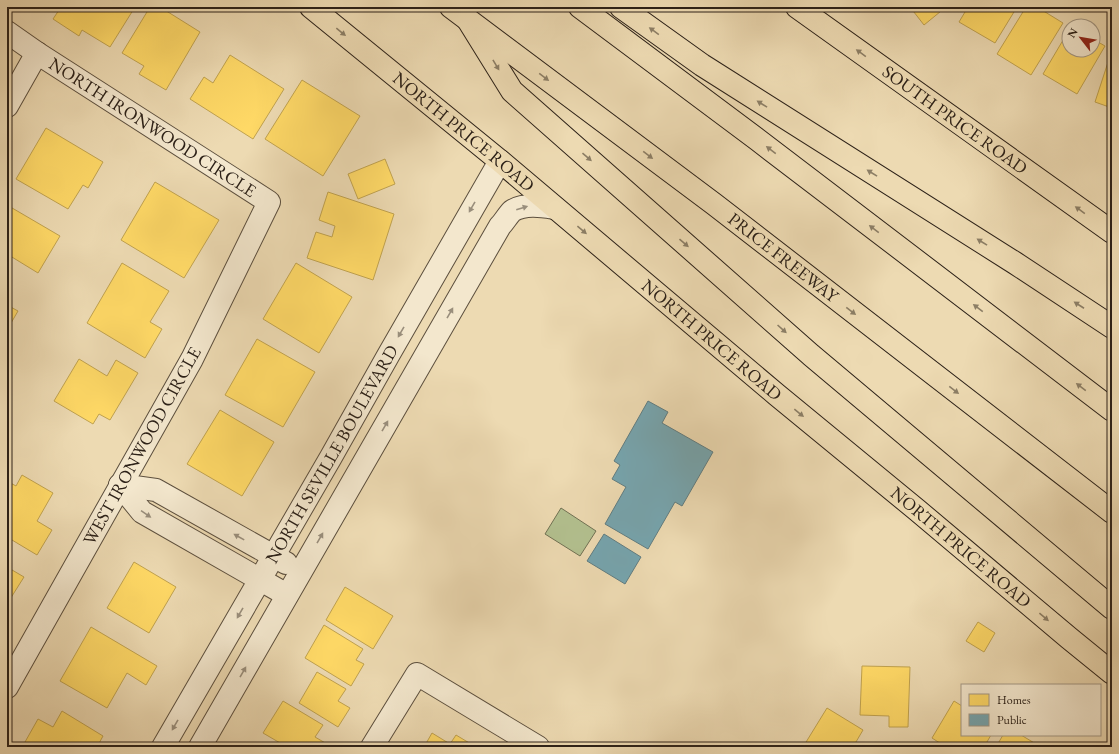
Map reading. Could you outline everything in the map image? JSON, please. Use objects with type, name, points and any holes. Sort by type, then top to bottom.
[{"type":"main road","name":"NORTH PRICE ROAD","points":[[311,7],[500,161],[777,395],[918,510],[1112,673]]},
{"type":"main road","name":"PRICE FREEWAY","points":[[451,7],[726,214],[1112,512]]},
{"type":"main road","points":[[580,7],[758,140],[1112,410]]},
{"type":"main road","points":[[621,7],[708,69],[1015,263],[1112,327]]},
{"type":"main road","name":"SOUTH PRICE ROAD","points":[[797,7],[1112,232]]},
{"type":"main road","points":[[468,20],[512,91],[811,355],[1112,608]]},
{"type":"street","points":[[7,32],[37,53],[7,106]]},
{"type":"street","name":"NORTH IRONWOOD CIRCLE","points":[[37,53],[269,202]]},
{"type":"street","name":"NORTH SEVILLE BOULEVARD","points":[[163,747],[500,161]]},
{"type":"street","name":"WEST IRONWOOD CIRCLE","points":[[7,687],[192,359],[269,202]]},
{"type":"street","name":"NORTH SEVILLE BOULEVARD","points":[[200,747],[500,226],[512,211],[526,206],[555,208]]},
{"type":"street","points":[[331,457],[358,472]]},
{"type":"street","points":[[120,485],[156,490],[300,572]]},
{"type":"street","points":[[120,485],[142,512],[287,595]]},
{"type":"street","points":[[372,747],[417,674],[538,747]]},
{"type":"green space","points":[[561,508],[596,531],[580,556],[545,534]]},
{"type":"building: Homes","points":[[61,7],[135,7],[110,47],[82,30],[79,36],[53,19]]},
{"type":"building: Homes","points":[[150,7],[160,7],[200,32],[166,90],[139,74],[144,66],[122,53]]},
{"type":"building: Homes","points":[[910,7],[946,7],[924,25]]},
{"type":"building: Homes","points":[[968,7],[1017,7],[995,43],[959,22]]},
{"type":"building: Homes","points":[[1026,7],[1037,7],[1061,22],[1061,26],[1031,75],[997,54]]},
{"type":"building: Homes","points":[[1061,44],[1061,58],[1098,58],[1077,94],[1043,74]]},
{"type":"building: Homes","points":[[1101,44],[1105,46],[1101,53]]},
{"type":"building: Homes","points":[[1112,50],[1112,108],[1095,102]]},
{"type":"building: Homes","points":[[230,55],[284,89],[253,139],[190,99],[204,77],[213,83]]},
{"type":"building: Homes","points":[[302,80],[360,116],[323,176],[265,139]]},
{"type":"building: Homes","points":[[46,128],[103,162],[88,188],[83,185],[68,209],[16,179]]},
{"type":"building: Homes","points":[[385,159],[395,184],[358,199],[348,174]]},
{"type":"building: Homes","points":[[155,182],[219,220],[184,278],[121,240]]},
{"type":"building: Homes","points":[[328,192],[394,214],[373,280],[307,258],[316,232],[332,237],[335,226],[319,220]]},
{"type":"building: Homes","points":[[7,205],[60,236],[38,273],[7,254]]},
{"type":"building: Homes","points":[[122,263],[169,291],[150,322],[162,329],[145,358],[87,323]]},
{"type":"building: Homes","points":[[296,263],[352,297],[319,353],[263,319]]},
{"type":"building: Homes","points":[[7,305],[18,311],[7,330]]},
{"type":"building: Homes","points":[[257,339],[315,372],[283,427],[225,395]]},
{"type":"building: Homes","points":[[79,359],[107,376],[116,360],[138,373],[110,420],[99,414],[93,424],[54,401]]},
{"type":"building: Homes","points":[[220,410],[274,442],[242,496],[187,464]]},
{"type":"building: Homes","points":[[22,475],[53,493],[37,521],[52,530],[37,555],[7,537],[7,481],[16,486]]},
{"type":"building: Homes","points":[[134,562],[176,587],[149,633],[107,608]]},
{"type":"building: Homes","points":[[7,567],[24,577],[7,604]]},
{"type":"building: Homes","points":[[345,587],[393,616],[373,649],[326,620]]},
{"type":"building: Homes","points":[[978,622],[995,633],[984,652],[966,641]]},
{"type":"building: Homes","points":[[324,625],[363,649],[356,660],[364,664],[351,686],[305,658]]},
{"type":"building: Homes","points":[[91,627],[157,666],[146,685],[127,673],[107,708],[60,681]]},
{"type":"building: Homes","points":[[862,666],[910,667],[908,727],[889,727],[889,716],[860,715]]},
{"type":"building: Homes","points":[[317,672],[346,689],[338,701],[350,708],[338,727],[299,703]]},
{"type":"building: Homes","points":[[283,701],[323,725],[315,737],[327,744],[325,747],[287,747],[263,733]]},
{"type":"building: Homes","points":[[954,701],[961,705],[961,736],[990,736],[984,747],[946,747],[932,738]]},
{"type":"building: Homes","points":[[827,708],[863,730],[853,747],[803,747]]},
{"type":"building: Homes","points":[[62,711],[103,736],[97,747],[33,747],[25,742],[38,719],[53,727]]},
{"type":"building: Homes","points":[[432,733],[450,744],[456,735],[476,747],[424,747]]},
{"type":"building: Homes","points":[[1002,736],[1023,736],[1041,747],[996,747]]},
{"type":"building: Public","points":[[648,401],[668,412],[662,423],[713,452],[682,506],[675,502],[648,549],[605,524],[626,487],[612,479],[620,465],[614,461]]},
{"type":"building: Public","points":[[604,534],[641,557],[625,584],[587,561]]}]
